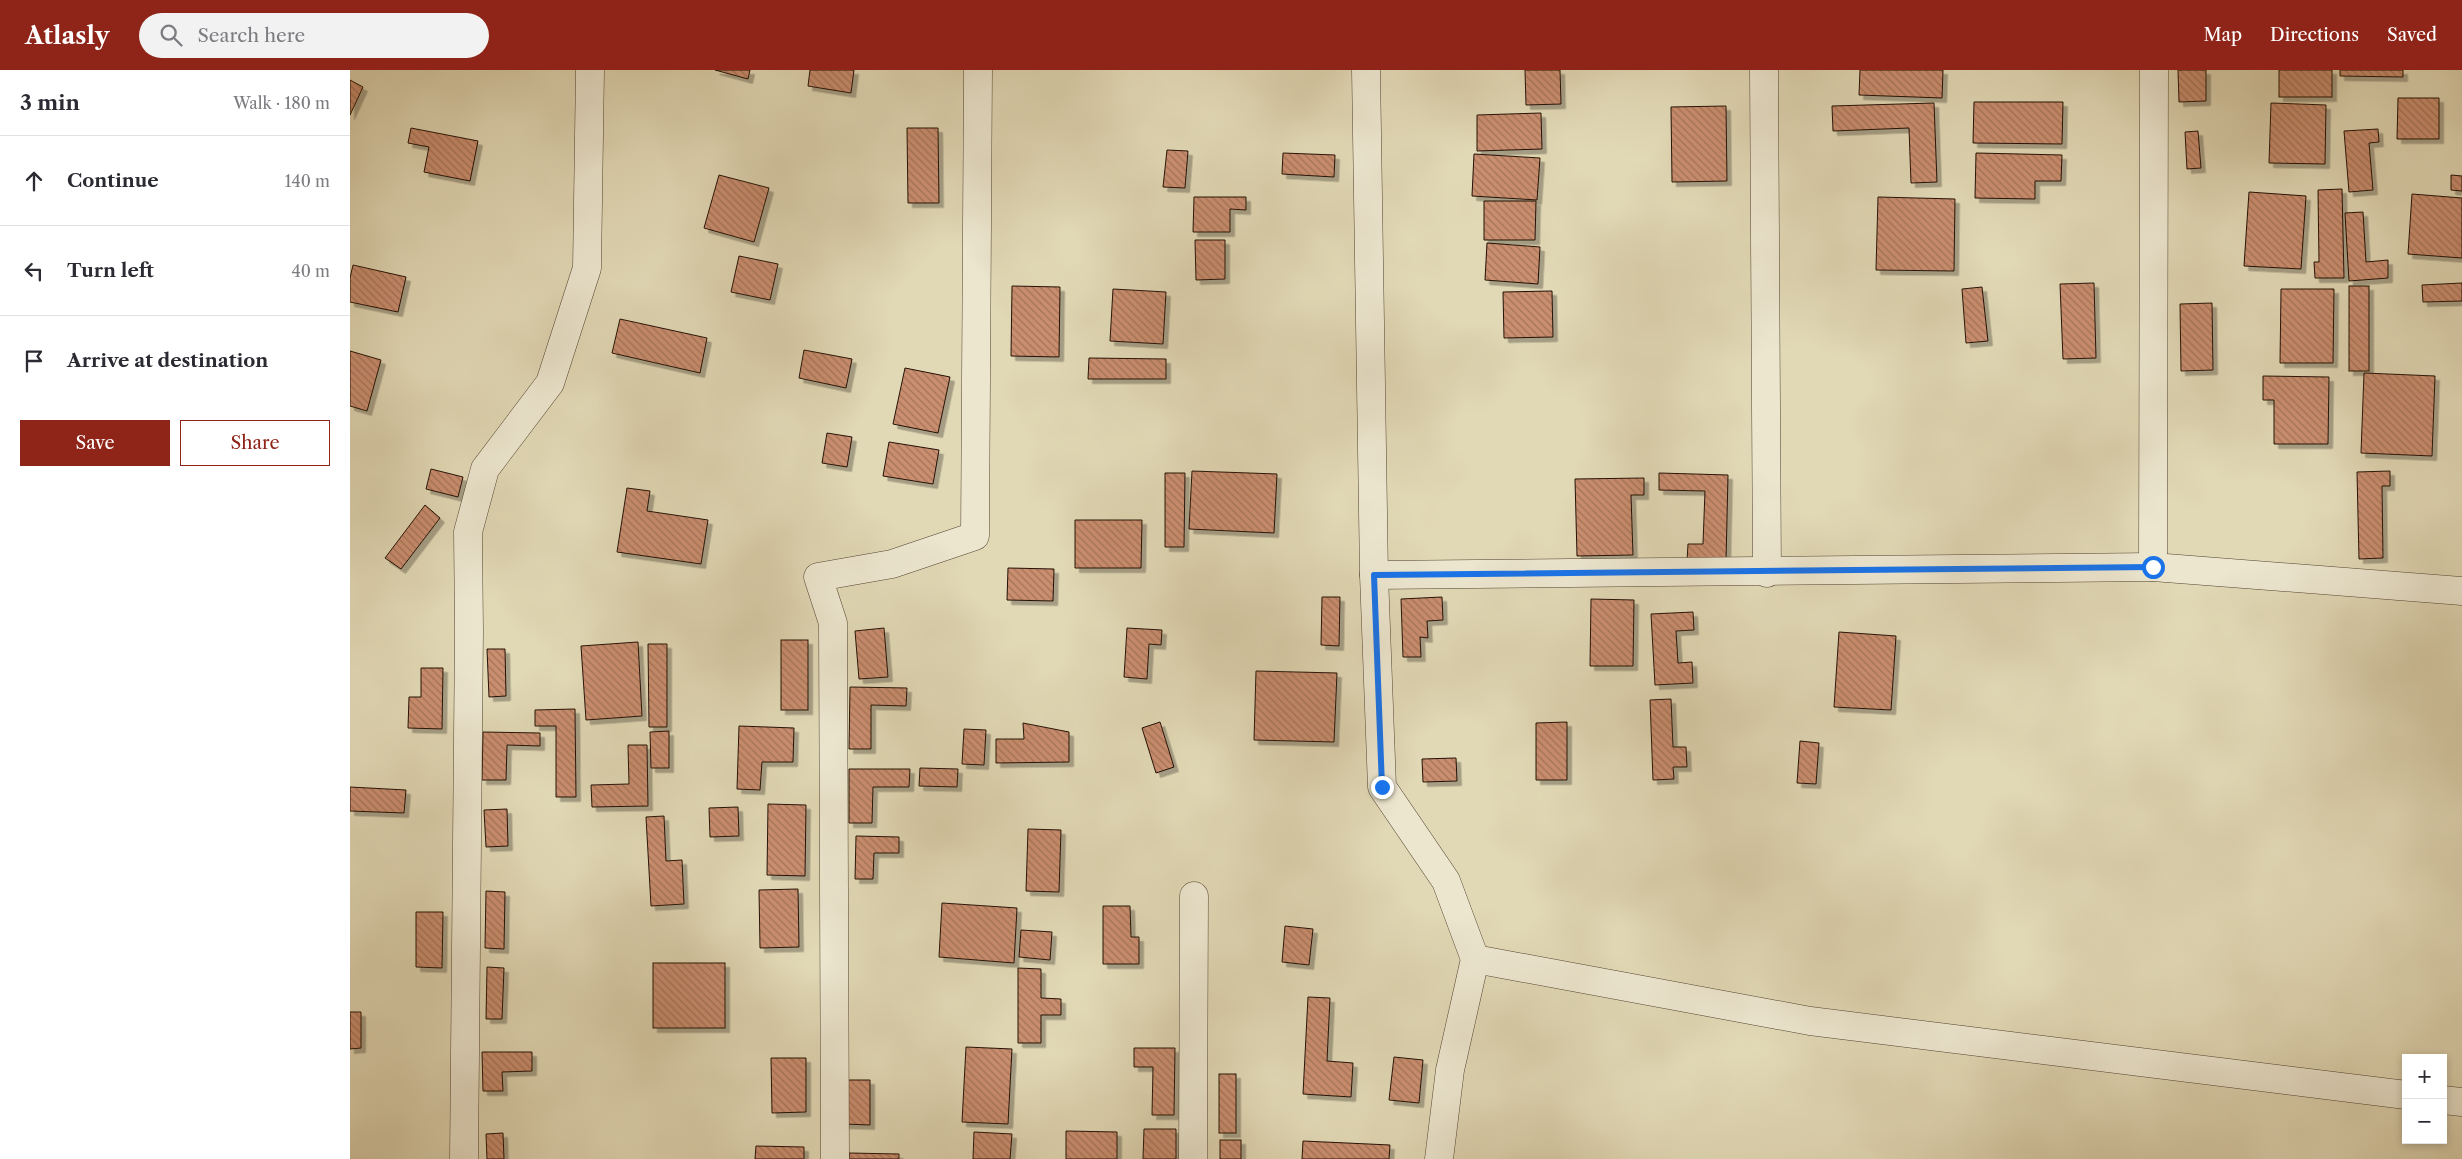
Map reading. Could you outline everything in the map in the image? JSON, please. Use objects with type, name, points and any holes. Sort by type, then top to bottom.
[{"type":"street","points":[[464,1159],[469,641],[468,532],[485,469],[550,383],[588,268],[590,70]]},
{"type":"street","points":[[835,1159],[832,623],[818,577],[892,564],[975,536],[978,70]]},
{"type":"street","points":[[1366,70],[1374,575],[1382,787],[1446,881],[1474,959],[1450,1070],[1439,1159]]},
{"type":"street","points":[[1764,70],[1767,573]]},
{"type":"street","points":[[2153,567],[2154,70]]},
{"type":"street","points":[[1374,575],[1767,573],[2153,567],[2462,591]]},
{"type":"street","points":[[1193,1159],[1194,896]]},
{"type":"street","points":[[1474,959],[1810,1021],[2402,1095]]},
{"type":"street","points":[[2447,1100],[2462,1102]]},
{"type":"building","points":[[715,70],[750,70],[748,79]]},
{"type":"building","points":[[810,70],[854,70],[851,93],[808,86]]},
{"type":"building","points":[[1525,70],[1560,70],[1561,104],[1526,105]]},
{"type":"building","points":[[1860,70],[1943,70],[1942,98],[1859,95]]},
{"type":"building","points":[[2178,70],[2206,70],[2206,101],[2179,102]]},
{"type":"building","points":[[2279,70],[2332,70],[2332,97],[2279,97]]},
{"type":"building","points":[[2340,70],[2403,70],[2403,77],[2340,76]]},
{"type":"building","points":[[350,80],[363,87],[350,115]]},
{"type":"building","points":[[2398,98],[2439,98],[2439,139],[2397,139]]},
{"type":"building","points":[[1974,102],[2063,102],[2062,144],[1973,143]]},
{"type":"building","points":[[1934,103],[1937,182],[1911,183],[1909,128],[1833,131],[1832,106]]},
{"type":"building","points":[[2271,103],[2326,105],[2325,164],[2269,163]]},
{"type":"building","points":[[1726,106],[1727,181],[1672,182],[1671,107]]},
{"type":"building","points":[[1541,113],[1542,149],[1477,151],[1477,115]]},
{"type":"building","points":[[411,128],[478,141],[470,181],[424,172],[429,147],[408,143]]},
{"type":"building","points":[[907,128],[938,128],[939,203],[908,203]]},
{"type":"building","points":[[2378,129],[2379,142],[2369,143],[2373,190],[2349,192],[2344,131]]},
{"type":"building","points":[[2198,131],[2201,168],[2187,169],[2185,132]]},
{"type":"building","points":[[1167,150],[1188,151],[1185,188],[1163,187]]},
{"type":"building","points":[[1283,153],[1335,155],[1334,177],[1282,174]]},
{"type":"building","points":[[1976,153],[2062,155],[2061,181],[2035,181],[2035,199],[1975,198]]},
{"type":"building","points":[[1474,154],[1540,158],[1537,200],[1472,196]]},
{"type":"building","points":[[719,175],[769,188],[754,242],[704,228]]},
{"type":"building","points":[[2451,175],[2462,176],[2462,191],[2451,190]]},
{"type":"building","points":[[2342,189],[2344,278],[2315,278],[2314,262],[2319,262],[2318,190]]},
{"type":"building","points":[[2249,192],[2306,196],[2301,269],[2244,266]]},
{"type":"building","points":[[2412,194],[2462,198],[2462,258],[2408,254]]},
{"type":"building","points":[[1194,197],[1246,197],[1246,210],[1230,209],[1230,232],[1193,232]]},
{"type":"building","points":[[1878,197],[1955,199],[1954,271],[1876,270]]},
{"type":"building","points":[[1484,201],[1536,201],[1535,240],[1484,240]]},
{"type":"building","points":[[2363,212],[2366,262],[2388,260],[2388,278],[2349,281],[2345,213]]},
{"type":"building","points":[[1195,240],[1225,240],[1225,279],[1196,280]]},
{"type":"building","points":[[1487,243],[1540,247],[1538,284],[1485,280]]},
{"type":"building","points":[[739,256],[778,264],[770,300],[731,292]]},
{"type":"building","points":[[353,265],[406,277],[398,312],[350,302],[350,278]]},
{"type":"building","points":[[2094,283],[2096,358],[2063,359],[2060,284]]},
{"type":"building","points":[[2462,283],[2462,301],[2423,302],[2422,285]]},
{"type":"building","points":[[1012,286],[1060,287],[1059,357],[1011,356]]},
{"type":"building","points":[[2349,286],[2369,286],[2369,371],[2349,371]]},
{"type":"building","points":[[1982,287],[1988,341],[1966,343],[1962,289]]},
{"type":"building","points":[[1113,289],[1166,292],[1163,344],[1110,341]]},
{"type":"building","points":[[2281,289],[2334,289],[2333,363],[2280,363]]},
{"type":"building","points":[[1552,291],[1553,337],[1504,338],[1503,292]]},
{"type":"building","points":[[2212,303],[2213,370],[2181,371],[2180,304]]},
{"type":"building","points":[[620,319],[707,338],[700,373],[612,353]]},
{"type":"building","points":[[804,350],[852,359],[846,388],[799,378]]},
{"type":"building","points":[[350,351],[381,360],[367,411],[350,406]]},
{"type":"building","points":[[1089,358],[1166,359],[1166,379],[1088,379]]},
{"type":"building","points":[[905,368],[950,377],[938,433],[893,424]]},
{"type":"building","points":[[2364,373],[2435,376],[2432,456],[2361,453]]},
{"type":"building","points":[[2263,376],[2329,377],[2328,444],[2274,444],[2274,400],[2263,400]]},
{"type":"building","points":[[827,433],[852,437],[847,467],[822,463]]},
{"type":"building","points":[[889,442],[939,450],[933,484],[883,476]]},
{"type":"building","points":[[431,469],[463,477],[458,497],[426,489]]},
{"type":"building","points":[[1192,471],[1277,474],[1274,533],[1189,529]]},
{"type":"building","points":[[2390,471],[2390,486],[2382,486],[2383,558],[2359,559],[2357,472]]},
{"type":"building","points":[[1165,473],[1185,473],[1184,547],[1165,547]]},
{"type":"building","points":[[1659,473],[1728,475],[1726,562],[1687,561],[1688,544],[1703,544],[1705,491],[1659,490]]},
{"type":"building","points":[[1644,478],[1644,495],[1631,495],[1633,555],[1577,556],[1575,479]]},
{"type":"building","points":[[627,488],[650,491],[647,511],[708,520],[701,564],[617,552]]},
{"type":"building","points":[[425,505],[440,518],[401,569],[385,558]]},
{"type":"building","points":[[1075,520],[1142,520],[1141,568],[1075,568]]},
{"type":"building","points":[[1008,568],[1054,569],[1053,601],[1007,600]]},
{"type":"building","points":[[1322,597],[1340,597],[1339,646],[1321,645]]},
{"type":"building","points":[[1442,597],[1443,620],[1427,621],[1428,638],[1420,637],[1421,657],[1403,657],[1401,599]]},
{"type":"building","points":[[1591,599],[1634,600],[1633,666],[1590,666]]},
{"type":"building","points":[[1693,612],[1694,630],[1676,631],[1678,663],[1692,662],[1693,683],[1655,685],[1651,614]]},
{"type":"building","points":[[884,628],[888,677],[859,679],[855,631]]},
{"type":"building","points":[[1127,628],[1162,630],[1161,645],[1149,644],[1147,679],[1124,677]]},
{"type":"building","points":[[1839,632],[1896,636],[1891,710],[1834,707]]},
{"type":"building","points":[[781,640],[808,640],[808,710],[781,710]]},
{"type":"building","points":[[638,642],[642,716],[586,720],[581,646]]},
{"type":"building","points":[[648,644],[667,644],[667,727],[649,727]]},
{"type":"building","points":[[487,649],[505,649],[506,696],[489,697]]},
{"type":"building","points":[[421,668],[443,668],[442,729],[408,728],[409,697],[421,697]]},
{"type":"building","points":[[1256,671],[1337,673],[1334,742],[1254,740]]},
{"type":"building","points":[[850,687],[907,688],[906,706],[871,705],[871,749],[849,749]]},
{"type":"building","points":[[1671,699],[1673,747],[1686,747],[1687,767],[1673,767],[1674,779],[1653,780],[1650,700]]},
{"type":"building","points":[[575,709],[576,797],[556,797],[556,726],[535,726],[535,710]]},
{"type":"building","points":[[1160,722],[1174,767],[1156,773],[1142,728]]},
{"type":"building","points":[[1567,722],[1567,780],[1536,780],[1536,723]]},
{"type":"building","points":[[1023,723],[1069,732],[1069,762],[996,763],[996,739],[1024,739]]},
{"type":"building","points":[[739,726],[794,728],[793,762],[762,762],[760,790],[737,789]]},
{"type":"building","points":[[964,729],[986,730],[984,765],[962,764]]},
{"type":"building","points":[[669,731],[669,768],[651,768],[650,732]]},
{"type":"building","points":[[483,732],[540,733],[540,746],[507,745],[506,780],[482,780]]},
{"type":"building","points":[[1800,741],[1819,743],[1816,784],[1797,783]]},
{"type":"building","points":[[628,745],[647,745],[648,806],[592,807],[591,785],[629,784]]},
{"type":"building","points":[[1456,758],[1457,781],[1423,782],[1422,759]]},
{"type":"building","points":[[920,768],[958,769],[957,787],[919,786]]},
{"type":"building","points":[[849,769],[910,769],[909,787],[873,787],[872,823],[849,823]]},
{"type":"building","points":[[350,787],[406,790],[404,813],[350,811]]},
{"type":"building","points":[[768,804],[806,805],[805,876],[767,875]]},
{"type":"building","points":[[738,807],[739,836],[710,837],[709,808]]},
{"type":"building","points":[[507,809],[508,846],[486,847],[484,810]]},
{"type":"building","points":[[664,816],[666,861],[682,860],[684,904],[651,906],[646,817]]},
{"type":"building","points":[[1028,829],[1061,830],[1059,892],[1026,891]]},
{"type":"building","points":[[856,836],[899,837],[899,853],[874,853],[873,879],[855,879]]},
{"type":"building","points":[[798,889],[799,947],[760,948],[759,890]]},
{"type":"building","points":[[486,891],[505,892],[504,949],[485,948]]},
{"type":"building","points":[[942,903],[1017,908],[1014,963],[939,957]]},
{"type":"building","points":[[1103,906],[1130,906],[1131,937],[1139,937],[1139,964],[1103,964]]},
{"type":"building","points":[[416,912],[443,912],[442,968],[416,967]]},
{"type":"building","points":[[1285,926],[1313,929],[1309,965],[1282,962]]},
{"type":"building","points":[[1021,930],[1052,932],[1050,960],[1019,957]]},
{"type":"building","points":[[653,963],[725,963],[725,1028],[653,1028]]},
{"type":"building","points":[[487,967],[504,968],[502,1019],[486,1019]]},
{"type":"building","points":[[1018,968],[1041,969],[1041,998],[1061,999],[1061,1015],[1041,1015],[1041,1043],[1018,1043]]},
{"type":"building","points":[[1308,997],[1330,998],[1327,1061],[1353,1063],[1351,1097],[1303,1094]]},
{"type":"building","points":[[350,1012],[361,1012],[361,1048],[350,1049]]},
{"type":"building","points":[[966,1047],[1012,1049],[1008,1124],[962,1122]]},
{"type":"building","points":[[1134,1048],[1175,1048],[1174,1115],[1152,1115],[1153,1067],[1134,1067]]},
{"type":"building","points":[[482,1052],[532,1052],[532,1071],[502,1072],[503,1091],[483,1091]]},
{"type":"building","points":[[1394,1057],[1423,1060],[1419,1103],[1389,1100]]},
{"type":"building","points":[[771,1058],[806,1058],[806,1112],[772,1113]]},
{"type":"building","points":[[1219,1074],[1236,1074],[1236,1133],[1219,1133]]},
{"type":"building","points":[[844,1080],[870,1080],[870,1125],[844,1124]]},
{"type":"building","points":[[1144,1129],[1176,1129],[1176,1159],[1143,1159]]},
{"type":"building","points":[[1066,1131],[1117,1132],[1117,1159],[1066,1159]]},
{"type":"building","points":[[974,1132],[1012,1134],[1010,1159],[973,1159]]},
{"type":"building","points":[[503,1133],[504,1159],[487,1159],[486,1134]]},
{"type":"building","points":[[1220,1140],[1241,1140],[1241,1159],[1220,1159]]},
{"type":"building","points":[[1303,1141],[1390,1145],[1389,1159],[1302,1159]]},
{"type":"building","points":[[756,1146],[804,1147],[804,1159],[755,1159]]},
{"type":"building","points":[[849,1153],[899,1154],[899,1159],[849,1159]]},
{"type":"route","points":[[1382,787],[1374,575],[1767,573],[2153,567]]}]
